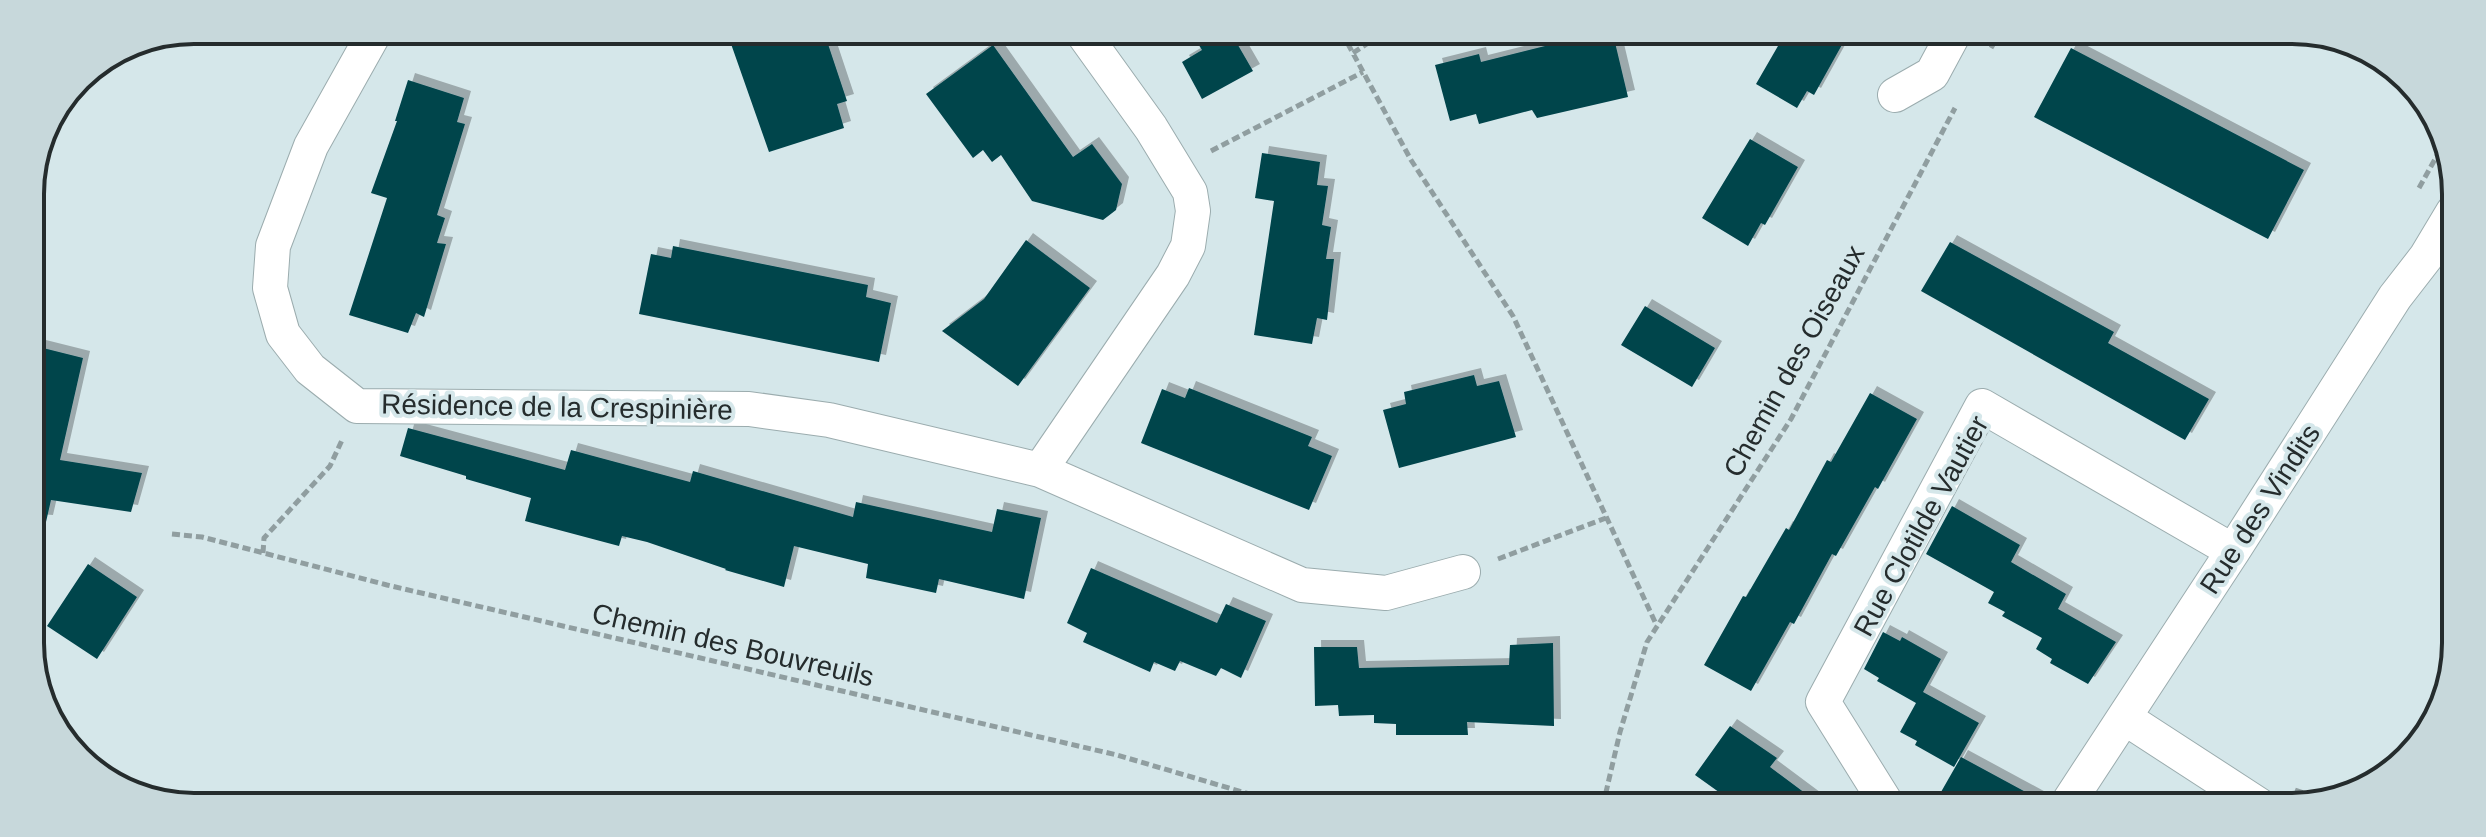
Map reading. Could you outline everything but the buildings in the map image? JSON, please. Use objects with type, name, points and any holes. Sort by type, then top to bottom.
[{"type":"street","name":"Résidence de la Crespinière","points":[[368,44],[311,146],[273,246],[270,288],[283,334],[310,369],[357,406],[749,409],[829,420],[1040,470],[1302,585],[1386,593],[1463,572]]},
{"type":"street","points":[[1040,470],[1173,275],[1188,246],[1193,211],[1190,192],[1151,128],[1091,44]]},
{"type":"street","points":[[1895,95],[1932,74],[1948,44]]},
{"type":"street","name":"Rue des Vindits","points":[[2075,793],[2395,297],[2442,230]]},
{"type":"street","name":"Rue Clotilde Vautier","points":[[1880,793],[1823,702],[1982,406],[2233,551]]},
{"type":"street","points":[[2125,718],[2240,793]]},
{"type":"path","points":[[1348,44],[1411,160],[1513,316],[1657,625]]},
{"type":"path","points":[[1353,53],[1366,44]]},
{"type":"path","points":[[1984,59],[1993,44]]},
{"type":"path","points":[[1176,170],[1363,72]]},
{"type":"path","name":"Chemin des Oiseaux","points":[[1606,793],[1620,732],[1647,642],[1791,419],[1955,107]]},
{"type":"path","points":[[263,553],[264,538],[330,466]]},
{"type":"path","points":[[1463,572],[1606,518]]},
{"type":"path","name":"Chemin des Bouvreuils","points":[[172,534],[202,537],[387,585],[1117,755],[1246,793]]}]
